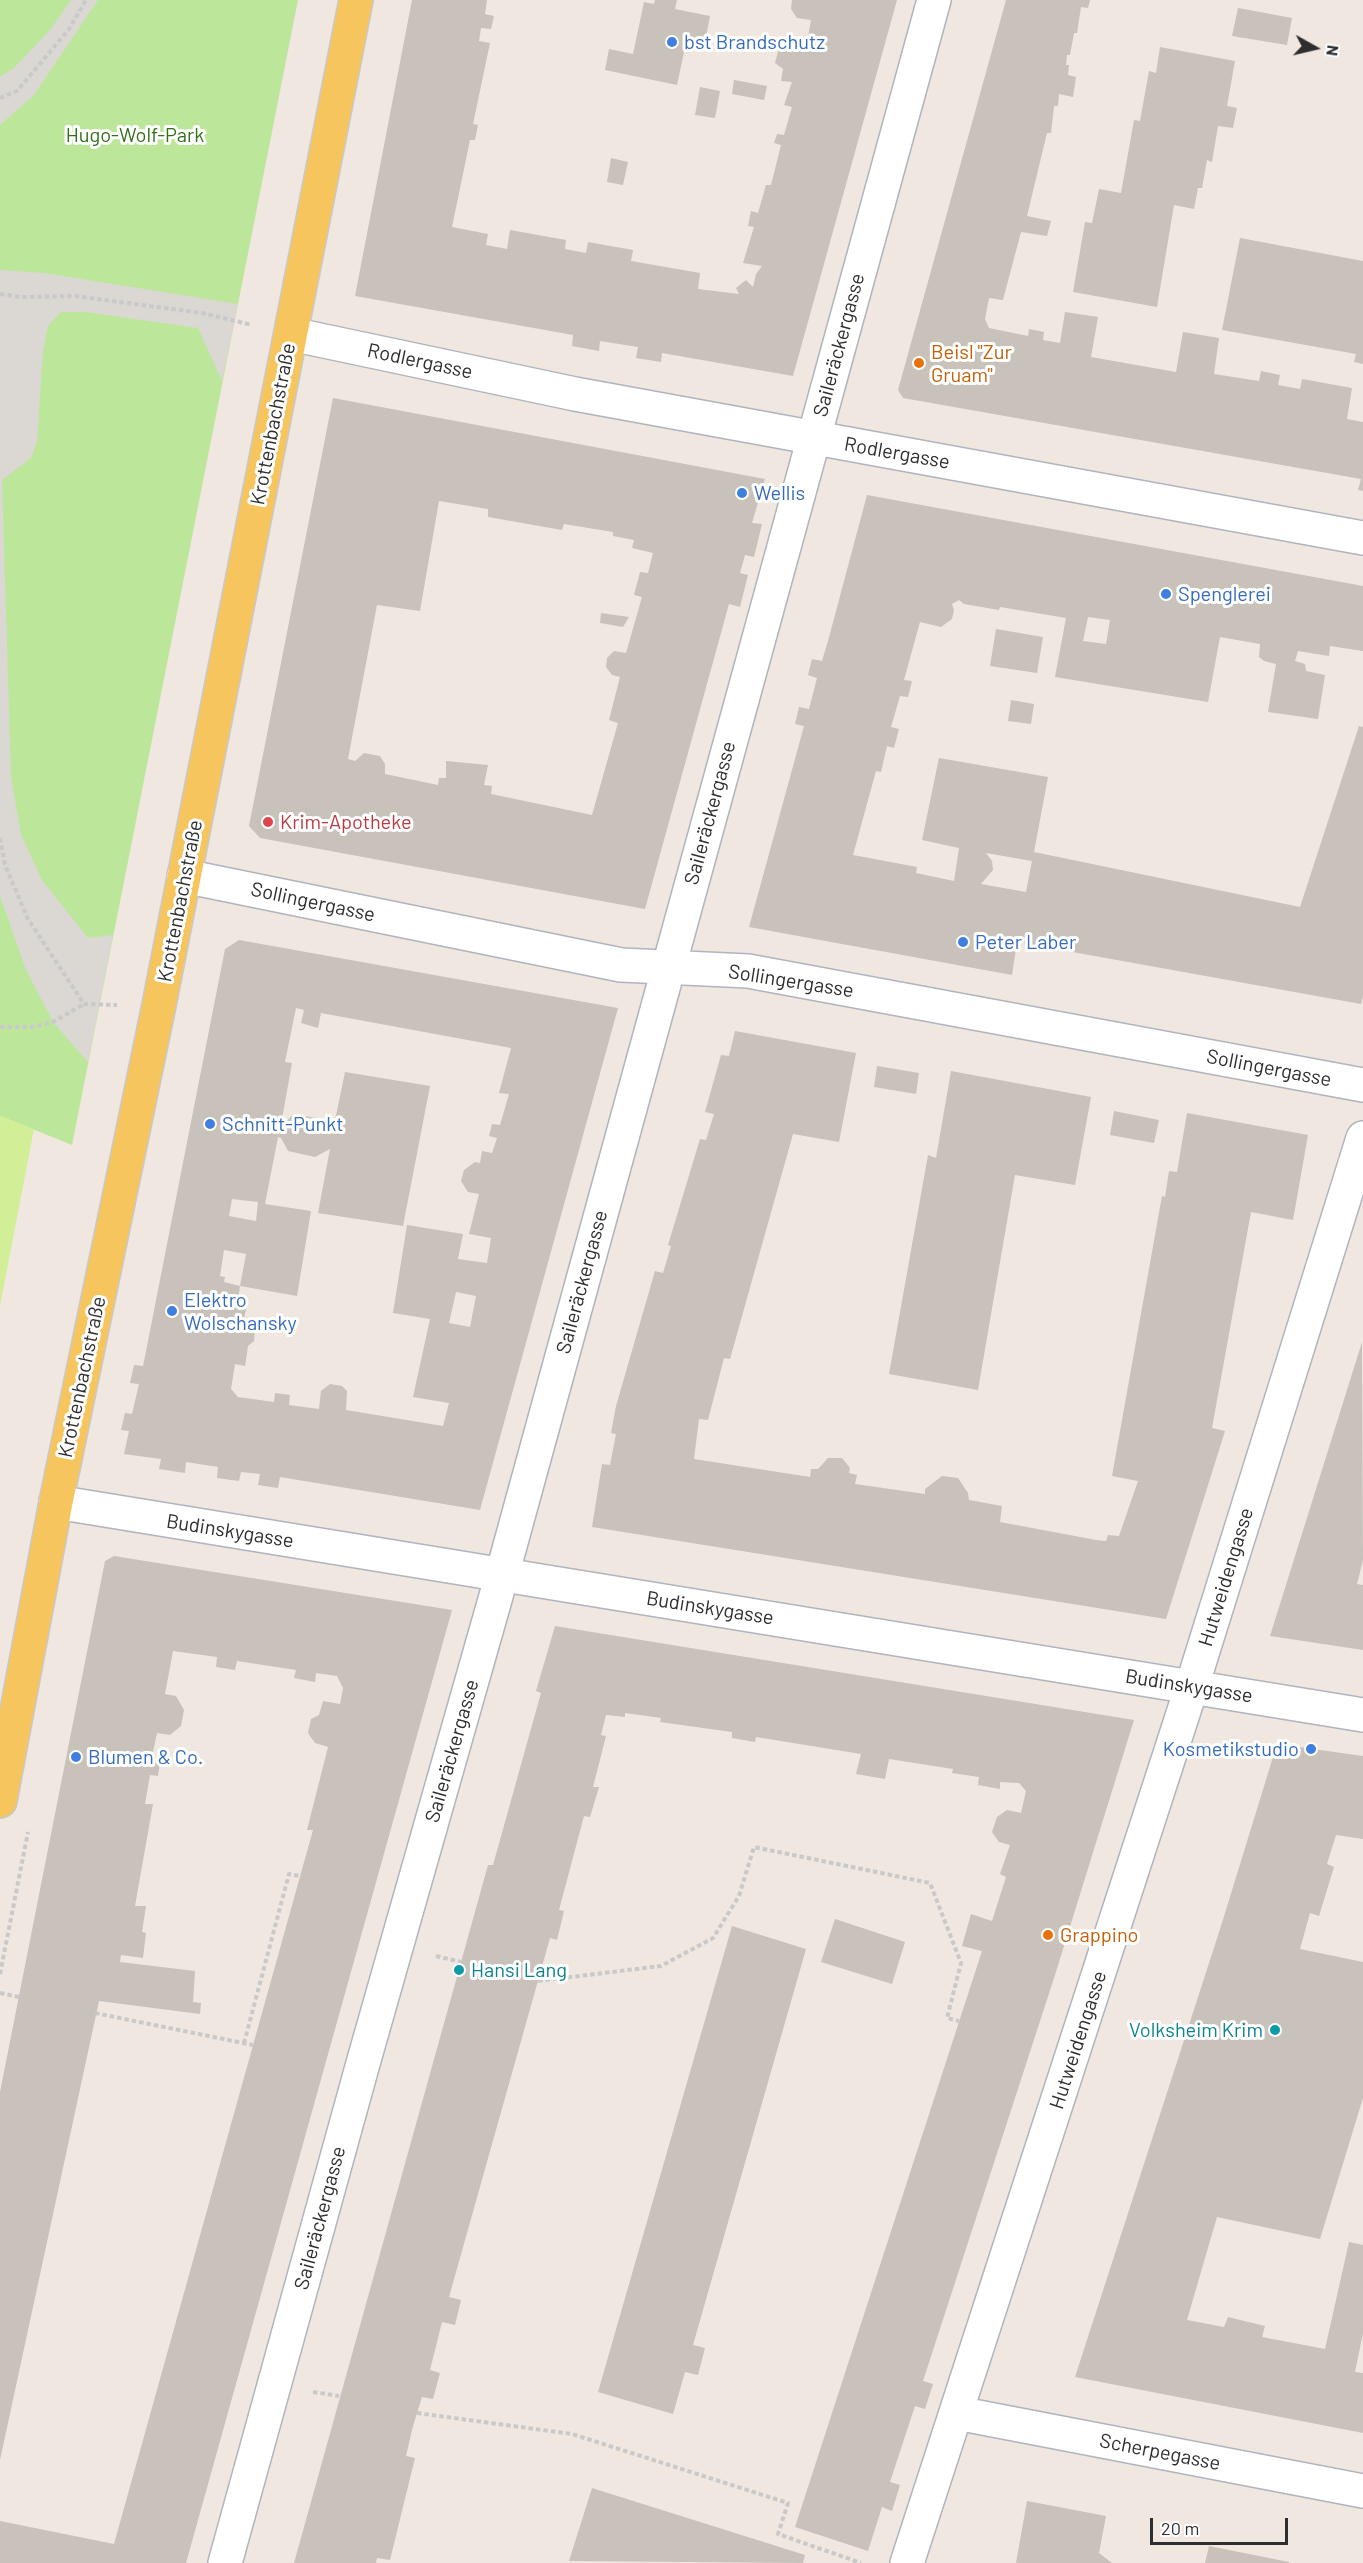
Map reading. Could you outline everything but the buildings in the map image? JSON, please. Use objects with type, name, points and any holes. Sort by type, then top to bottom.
[{"type":"main road","name":"Krottenbachstraße","points":[[0,1801],[56,1502],[159,1005],[356,0]]},
{"type":"street","name":"Saileräckergasse","points":[[225,2563],[362,2067],[502,1575],[934,0]]},
{"type":"street","name":"Rodlergasse","points":[[291,334],[575,394],[1363,538]]},
{"type":"street","name":"Sollingergasse","points":[[184,876],[621,965],[667,969],[748,971],[1363,1085]]},
{"type":"street","name":"Hutweidengasse","points":[[907,2563],[1192,1686],[1363,1138]]},
{"type":"street","name":"Budinskygasse","points":[[56,1502],[1363,1714]]},
{"type":"street","name":"Scherpegasse","points":[[957,2413],[1363,2491]]},
{"type":"path","points":[[0,98],[17,92],[69,29],[86,0]]},
{"type":"path","points":[[0,294],[21,297],[75,296],[191,311],[291,334]]},
{"type":"path","points":[[0,838],[5,865],[28,919],[84,1004]]},
{"type":"path","points":[[0,1027],[32,1027],[53,1022],[84,1004],[159,1005]]},
{"type":"path","points":[[538,1981],[661,1966],[713,1938],[739,1896],[754,1847],[930,1883],[961,1963],[947,2018],[959,2022]]},
{"type":"path","points":[[244,2043],[289,1874],[300,1876]]},
{"type":"path","points":[[0,1993],[19,1997]]},
{"type":"path","points":[[95,2013],[253,2045]]},
{"type":"path","points":[[417,2413],[572,2434],[788,2503],[778,2534],[861,2563]]},
{"type":"green space","name":"Hugo-Wolf-Park","points":[[0,0],[298,0],[72,1145],[0,1116]]},
{"type":"green space","points":[[0,1116],[34,1129],[0,1306]]},
{"type":"shaded area","points":[[71,0],[98,0],[34,95],[0,125],[0,77],[15,67],[50,30]]},
{"type":"shaded area","points":[[0,270],[44,273],[238,304],[222,381],[198,328],[86,312],[61,312],[48,326],[43,351],[37,442],[31,458],[2,480],[11,777],[21,834],[42,880],[88,938],[113,935],[88,1062],[53,1022],[26,970],[0,896]]},
{"type":"place","name":"bst Brandschutz","points":[[672,42]]},
{"type":"place","name":"Beisl \"Zur Gruam\"","points":[[919,363]]},
{"type":"place","name":"Wellis","points":[[742,493]]},
{"type":"place","name":"Spenglerei","points":[[1166,594]]},
{"type":"place","name":"Krim-Apotheke","points":[[268,822]]},
{"type":"place","name":"Peter Laber","points":[[963,942]]},
{"type":"place","name":"Schnitt-Punkt","points":[[210,1124]]},
{"type":"place","name":"Elektro Wolschansky","points":[[172,1311]]},
{"type":"place","name":"Kosmetikstudio","points":[[1311,1749]]},
{"type":"place","name":"Blumen & Co.","points":[[76,1757]]},
{"type":"place","name":"Grappino","points":[[1048,1935]]},
{"type":"place","name":"Hansi Lang","points":[[459,1970]]},
{"type":"place","name":"Volksheim Krim","points":[[1275,2030]]}]
